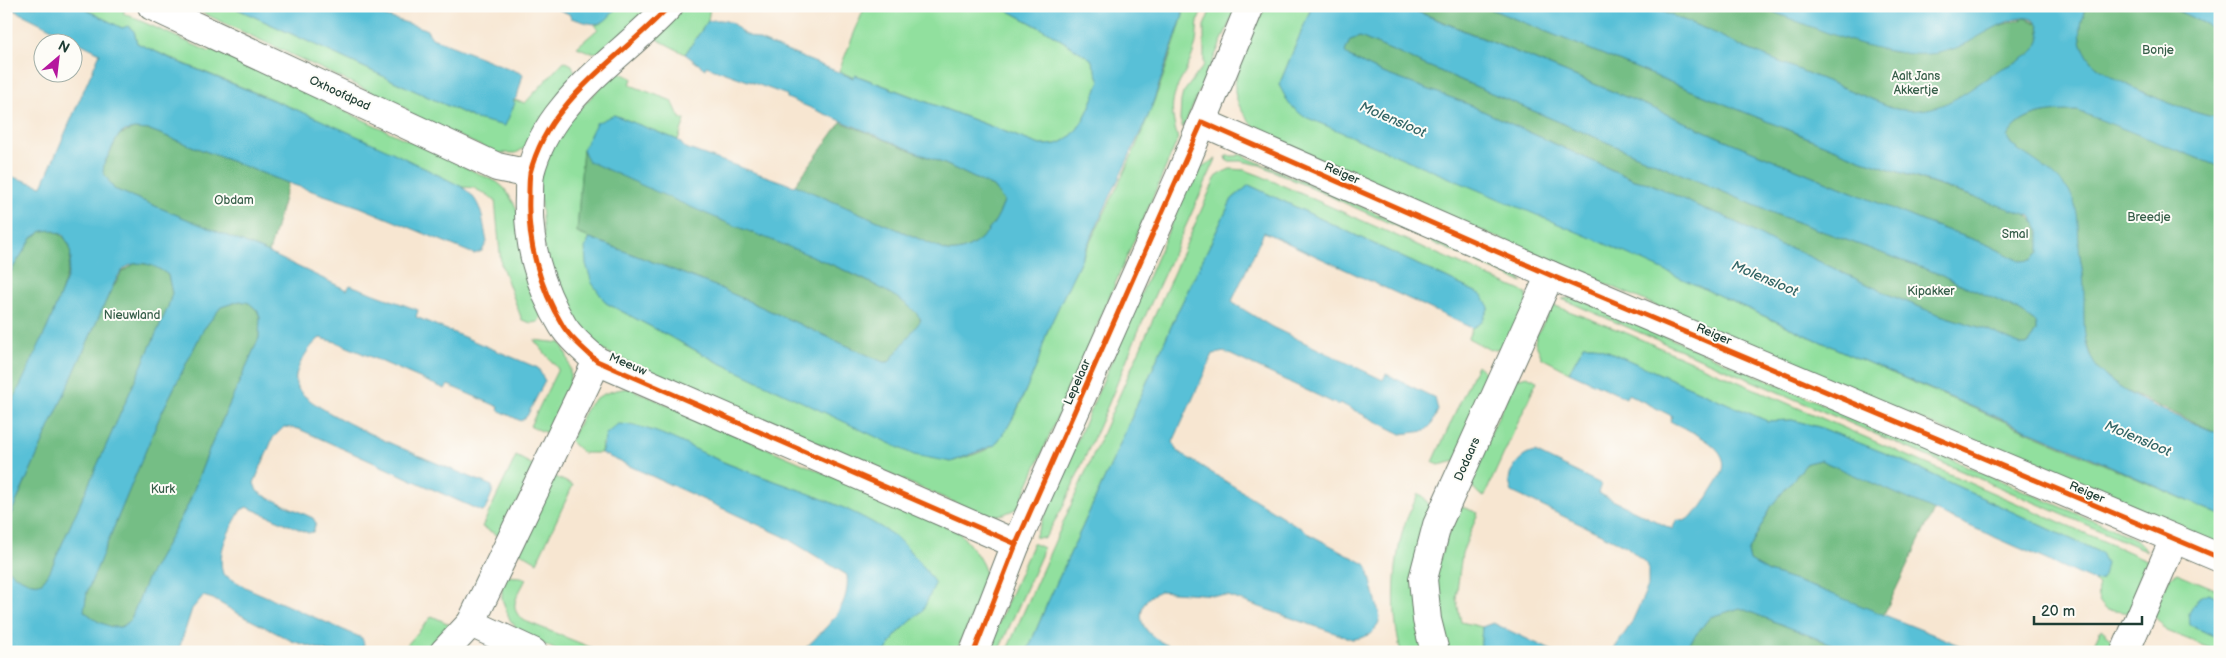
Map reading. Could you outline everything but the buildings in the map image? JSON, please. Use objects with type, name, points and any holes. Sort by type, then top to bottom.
[{"type":"street","name":"Oxhoofdpad","points":[[152,6],[498,167],[530,174]]},
{"type":"street","name":"Meeuw","points":[[670,6],[646,31],[612,59],[563,109],[543,139],[530,174],[528,212],[530,238],[548,296],[564,328],[597,361],[1016,544]]},
{"type":"street","name":"Lepelaar","points":[[974,652],[1016,544],[1202,122],[1250,6]]},
{"type":"street","name":"Reiger","points":[[1202,122],[1550,275],[2220,558]]},
{"type":"street","name":"Dodaars","points":[[1435,652],[1427,620],[1423,580],[1437,525],[1550,275]]},
{"type":"street","name":"Meeuw","points":[[444,652],[471,623],[597,361]]},
{"type":"street","points":[[2125,652],[2174,539]]},
{"type":"street","points":[[471,623],[534,652]]},
{"type":"green space","points":[[79,6],[117,6],[125,10],[123,13],[210,52],[211,49],[497,182],[505,189],[516,207],[544,312],[538,322],[531,323],[522,320],[501,264],[495,200],[474,188],[462,187],[332,125],[137,43],[134,31],[122,28]]},
{"type":"green space","points":[[188,6],[231,6],[476,119],[514,100],[525,103],[564,61],[572,65],[577,77],[526,147],[516,153],[496,153],[410,114],[407,109]]},
{"type":"green space","points":[[617,6],[656,6],[603,53],[589,52],[577,47],[598,29],[595,25],[602,23]]},
{"type":"green space","points":[[679,6],[710,6],[708,21],[685,54],[653,37]]},
{"type":"green space","points":[[865,6],[1007,6],[1005,9],[1050,33],[1091,59],[1100,81],[1090,107],[1080,125],[1068,139],[1053,145],[1040,145],[856,75],[854,78],[839,71]]},
{"type":"green space","points":[[1182,6],[1193,8],[1194,6],[1205,6],[1199,17],[1195,47],[1173,99],[1172,110],[1178,139],[1018,508],[1004,514],[988,517],[597,348],[576,327],[546,268],[539,180],[557,133],[616,71],[632,78],[630,85],[672,101],[680,118],[685,120],[678,140],[614,115],[583,149],[577,233],[590,238],[587,241],[606,303],[716,361],[804,401],[951,462],[982,451],[996,443],[1006,430],[1021,403],[1042,344],[1058,307],[1136,146],[1173,48],[1183,15]]},
{"type":"green space","points":[[1212,6],[1237,6],[1183,128],[1180,120],[1181,101],[1183,93],[1204,65],[1204,26]]},
{"type":"green space","points":[[1265,6],[1312,6],[1279,85],[1562,222],[1776,322],[2220,515],[2220,548],[1266,138],[1254,131],[1256,128],[1242,111],[1235,91],[1241,59]]},
{"type":"green space","name":"Smal","points":[[1405,6],[1483,6],[1860,159],[2021,212],[2032,219],[2038,229],[2040,240],[2039,253],[2031,260],[2020,261],[1986,244],[1927,223]]},
{"type":"green space","name":"Aalt Jans Akkertje","points":[[1648,6],[1758,6],[1848,39],[1893,52],[1961,46],[1994,27],[2026,18],[2038,24],[2040,37],[2037,46],[2023,60],[2003,68],[1957,99],[1931,110],[1914,111],[1896,109],[1745,48],[1708,30]]},
{"type":"green space","name":"Bonje","points":[[2085,6],[2167,6],[2206,24],[2220,34],[2220,118],[2192,111],[2156,98],[2096,66],[2091,61],[2081,40],[2081,27]]},
{"type":"green space","name":"Kipakker","points":[[1360,37],[1775,214],[1942,275],[2019,311],[2036,324],[2036,332],[2027,345],[2021,345],[1988,330],[1937,314],[1892,296],[1793,249],[1780,246],[1722,215],[1706,210],[1649,183],[1639,182],[1463,102],[1380,72],[1349,57],[1345,52],[1350,40]]},
{"type":"green space","name":"Breedje","points":[[2056,111],[2078,111],[2105,120],[2220,167],[2220,434],[2123,390],[2100,372],[2092,361],[2084,335],[2083,275],[2079,250],[2056,178],[2011,145],[2007,137],[2022,121]]},
{"type":"green space","points":[[841,122],[947,165],[993,187],[1004,201],[996,220],[975,243],[957,251],[947,251],[795,185]]},
{"type":"green space","name":"Obdam","points":[[134,129],[150,130],[288,183],[269,253],[114,189],[103,173],[104,164],[119,135]]},
{"type":"green space","points":[[583,149],[587,155],[877,286],[913,309],[920,317],[920,323],[889,362],[883,362],[715,286],[577,233]]},
{"type":"green space","points":[[1239,154],[1502,267],[1518,276],[1523,283],[1260,165],[1241,161],[1227,161],[1226,156],[1238,156]]},
{"type":"green space","points":[[1216,159],[1138,332],[1064,505],[1045,538],[1035,537],[1191,179],[1194,179],[1199,168]]},
{"type":"green space","points":[[1230,169],[1245,170],[1261,176],[1526,293],[1527,305],[1510,346],[1490,350],[1468,338],[1472,328],[1482,322],[1482,295],[1249,185],[1232,199],[1177,313],[1027,652],[1006,652],[1215,179],[1219,174]]},
{"type":"green space","points":[[52,230],[66,239],[70,248],[70,261],[57,305],[6,416],[6,279],[32,238],[42,231]]},
{"type":"green space","name":"Nieuwland","points":[[136,263],[154,265],[168,275],[172,293],[168,307],[50,571],[43,581],[39,583],[29,582],[6,568],[6,525],[109,294],[122,272]]},
{"type":"green space","points":[[1574,297],[2136,539],[2147,551],[1562,299]]},
{"type":"green space","name":"Kurk","points":[[240,301],[249,303],[257,310],[260,317],[259,338],[209,450],[188,505],[147,579],[130,621],[121,627],[111,627],[97,621],[84,611],[87,592],[160,416],[203,330],[221,307]]},
{"type":"green space","points":[[1553,305],[1624,332],[2149,561],[2148,569],[2130,613],[2107,610],[2100,602],[2097,593],[2099,585],[2094,581],[2102,580],[2101,553],[1892,456],[1819,427],[1792,420],[1767,421],[1594,345],[1584,345],[1569,372],[1542,358],[1535,342],[1536,336]]},
{"type":"green space","points":[[534,340],[561,343],[570,368],[570,379],[565,401],[551,435],[530,426],[558,369]]},
{"type":"green space","points":[[1477,365],[1493,382],[1456,461],[1439,465],[1433,462]]},
{"type":"green space","points":[[1527,376],[1537,381],[1484,497],[1468,482],[1516,379]]},
{"type":"green space","points":[[629,388],[959,532],[981,561],[985,571],[985,578],[979,599],[956,652],[885,652],[896,635],[923,610],[922,580],[919,565],[907,548],[887,532],[862,517],[802,491],[726,463],[667,437],[631,424],[602,443],[601,453],[583,453],[570,441],[585,411],[597,398],[615,390]]},
{"type":"green space","points":[[516,456],[535,466],[501,537],[482,527]]},
{"type":"green space","points":[[1820,460],[1934,510],[1883,616],[1822,590],[1769,572],[1750,561],[1748,552],[1772,505],[1807,463]]},
{"type":"green space","points":[[553,476],[573,485],[537,562],[517,550]]},
{"type":"green space","points":[[1418,494],[1423,496],[1433,511],[1425,652],[1401,652],[1396,623],[1395,575],[1403,530]]},
{"type":"green space","points":[[1457,505],[1478,513],[1462,553],[1456,598],[1461,622],[1482,627],[1480,652],[1443,652],[1434,578]]},
{"type":"green space","points":[[1033,543],[1043,548],[1041,556],[998,652],[986,652]]},
{"type":"green space","points":[[2177,573],[2220,591],[2220,599],[2209,593],[2190,625],[2220,639],[2220,652],[2167,631],[2152,613],[2170,577]]},
{"type":"green space","points":[[505,576],[526,579],[515,602],[516,611],[525,621],[602,652],[561,652],[530,638],[517,629],[510,620],[502,599],[502,583]]},
{"type":"green space","points":[[1740,608],[1851,652],[1682,652],[1710,617]]},
{"type":"green space","points":[[432,616],[451,625],[427,652],[401,652]]},
{"type":"green space","points":[[2101,629],[2118,644],[2115,652],[2090,652]]},
{"type":"water","points":[[6,6],[79,6],[122,28],[128,26],[134,31],[137,43],[176,61],[312,116],[390,151],[462,187],[474,198],[478,204],[487,242],[482,251],[474,254],[360,207],[288,183],[150,130],[134,129],[119,135],[104,164],[103,172],[114,189],[269,253],[347,290],[350,285],[418,310],[416,317],[538,368],[545,381],[527,416],[521,421],[498,410],[499,407],[448,385],[445,389],[336,342],[320,338],[306,353],[296,374],[296,381],[297,387],[308,399],[356,427],[492,486],[492,493],[485,510],[481,511],[299,429],[284,427],[273,438],[254,483],[257,491],[313,518],[316,523],[313,532],[308,533],[247,507],[241,510],[225,540],[221,557],[223,574],[247,588],[362,638],[364,644],[361,652],[329,652],[292,641],[213,599],[203,596],[192,609],[178,652],[6,652],[6,568],[18,577],[34,583],[43,581],[50,571],[168,307],[172,293],[168,275],[151,265],[132,264],[119,274],[6,525],[6,416],[48,326],[67,278],[71,259],[70,246],[63,235],[52,230],[42,231],[32,238],[6,279],[6,175],[42,186],[100,53],[82,44],[82,32],[58,32]],"holes":[[[240,301],[249,303],[257,310],[260,317],[259,338],[209,450],[188,505],[147,579],[130,621],[121,627],[111,627],[97,621],[84,611],[87,592],[160,416],[203,330],[221,307]]]},
{"type":"water","points":[[231,6],[370,6],[369,11],[426,29],[432,38],[523,74],[517,97],[513,101],[515,103],[505,126],[476,119]]},
{"type":"water","points":[[551,6],[617,6],[607,19],[597,24],[592,24],[571,18],[569,14]]},
{"type":"water","points":[[1007,6],[1182,6],[1183,15],[1149,114],[1047,332],[1037,365],[1016,412],[995,445],[951,462],[914,455],[716,361],[606,303],[592,283],[586,264],[585,248],[590,238],[715,286],[883,362],[889,362],[921,320],[910,307],[862,278],[723,221],[588,161],[583,149],[596,123],[614,115],[678,140],[685,148],[795,185],[947,251],[957,251],[966,248],[983,236],[996,220],[1001,210],[1004,201],[993,187],[947,165],[787,98],[787,95],[706,66],[705,69],[685,54],[708,21],[723,20],[731,23],[742,33],[853,78],[855,75],[1040,145],[1060,143],[1068,139],[1080,125],[1090,107],[1100,81],[1091,59],[1050,33],[1005,9]]},
{"type":"water","name":"Molensloot","points":[[1312,6],[1406,7],[1927,223],[1986,244],[2020,261],[2031,260],[2039,253],[2039,231],[2031,216],[1860,159],[1483,6],[1648,6],[1708,30],[1745,48],[1896,109],[1912,110],[1939,106],[1951,101],[1999,70],[2028,55],[2035,49],[2040,38],[2038,24],[2029,18],[2020,18],[1998,26],[1953,49],[1932,54],[1909,54],[1888,51],[1842,38],[1758,6],[2085,6],[2081,27],[2081,40],[2091,61],[2096,66],[2156,98],[2208,116],[2220,118],[2220,167],[2078,111],[2048,112],[2029,117],[2013,128],[2007,137],[2011,145],[2056,177],[2072,196],[2077,216],[2079,252],[2083,275],[2084,327],[2089,351],[2094,363],[2112,382],[2141,400],[2220,434],[2220,515],[2079,452],[1848,354],[1603,243],[1303,116],[1289,104],[1279,85]],"holes":[[[1360,37],[1775,214],[1942,275],[2019,311],[2036,324],[2036,332],[2027,345],[2021,345],[1988,330],[1937,314],[1892,296],[1793,249],[1780,246],[1722,215],[1706,210],[1649,183],[1634,180],[1463,102],[1380,72],[1349,57],[1345,52],[1350,40]]]},
{"type":"water","points":[[2167,6],[2220,6],[2220,34],[2206,24]]},
{"type":"water","points":[[1249,185],[1482,295],[1489,307],[1482,322],[1472,328],[1264,232],[1232,301],[1233,303],[1272,327],[1383,380],[1386,374],[1435,398],[1438,410],[1432,424],[1425,431],[1401,434],[1340,403],[1338,405],[1225,352],[1213,354],[1173,442],[1177,451],[1307,533],[1367,565],[1380,617],[1379,622],[1374,631],[1367,636],[1352,639],[1228,596],[1160,591],[1144,603],[1141,618],[1143,625],[1153,637],[1182,652],[1027,652],[1177,313],[1232,199]]},
{"type":"water","points":[[1584,345],[1594,345],[1767,421],[1792,420],[1819,427],[1892,456],[2101,553],[2106,563],[2102,580],[2094,581],[1820,460],[1807,463],[1772,505],[1748,552],[1750,561],[1769,572],[1822,590],[1977,652],[1851,652],[1740,608],[1710,617],[1682,652],[1612,652],[1631,624],[1648,586],[1648,565],[1626,546],[1512,492],[1509,480],[1512,470],[1522,458],[1535,452],[1601,484],[1598,493],[1672,529],[1677,520],[1684,521],[1702,507],[1722,474],[1723,461],[1720,453],[1714,446],[1696,434],[1670,421],[1672,416],[1628,394],[1626,398],[1569,372]]},
{"type":"water","points":[[618,424],[632,425],[660,433],[728,464],[811,494],[852,512],[890,533],[914,556],[935,584],[923,610],[896,635],[885,652],[802,652],[827,627],[840,609],[845,599],[847,575],[783,536],[601,453],[606,434]]},
{"type":"water","points":[[2209,593],[2220,599],[2220,639],[2190,625],[2189,613],[2199,597]]},
{"type":"water","points":[[1493,623],[1555,652],[1480,652],[1482,627]]},
{"type":"cycle path","points":[[669,6],[575,95],[548,131],[539,147],[530,173],[530,230],[536,263],[547,296],[566,331],[597,361],[1016,544]]},
{"type":"cycle path","points":[[974,652],[1016,544],[1202,122],[1550,275],[2220,558]]}]
